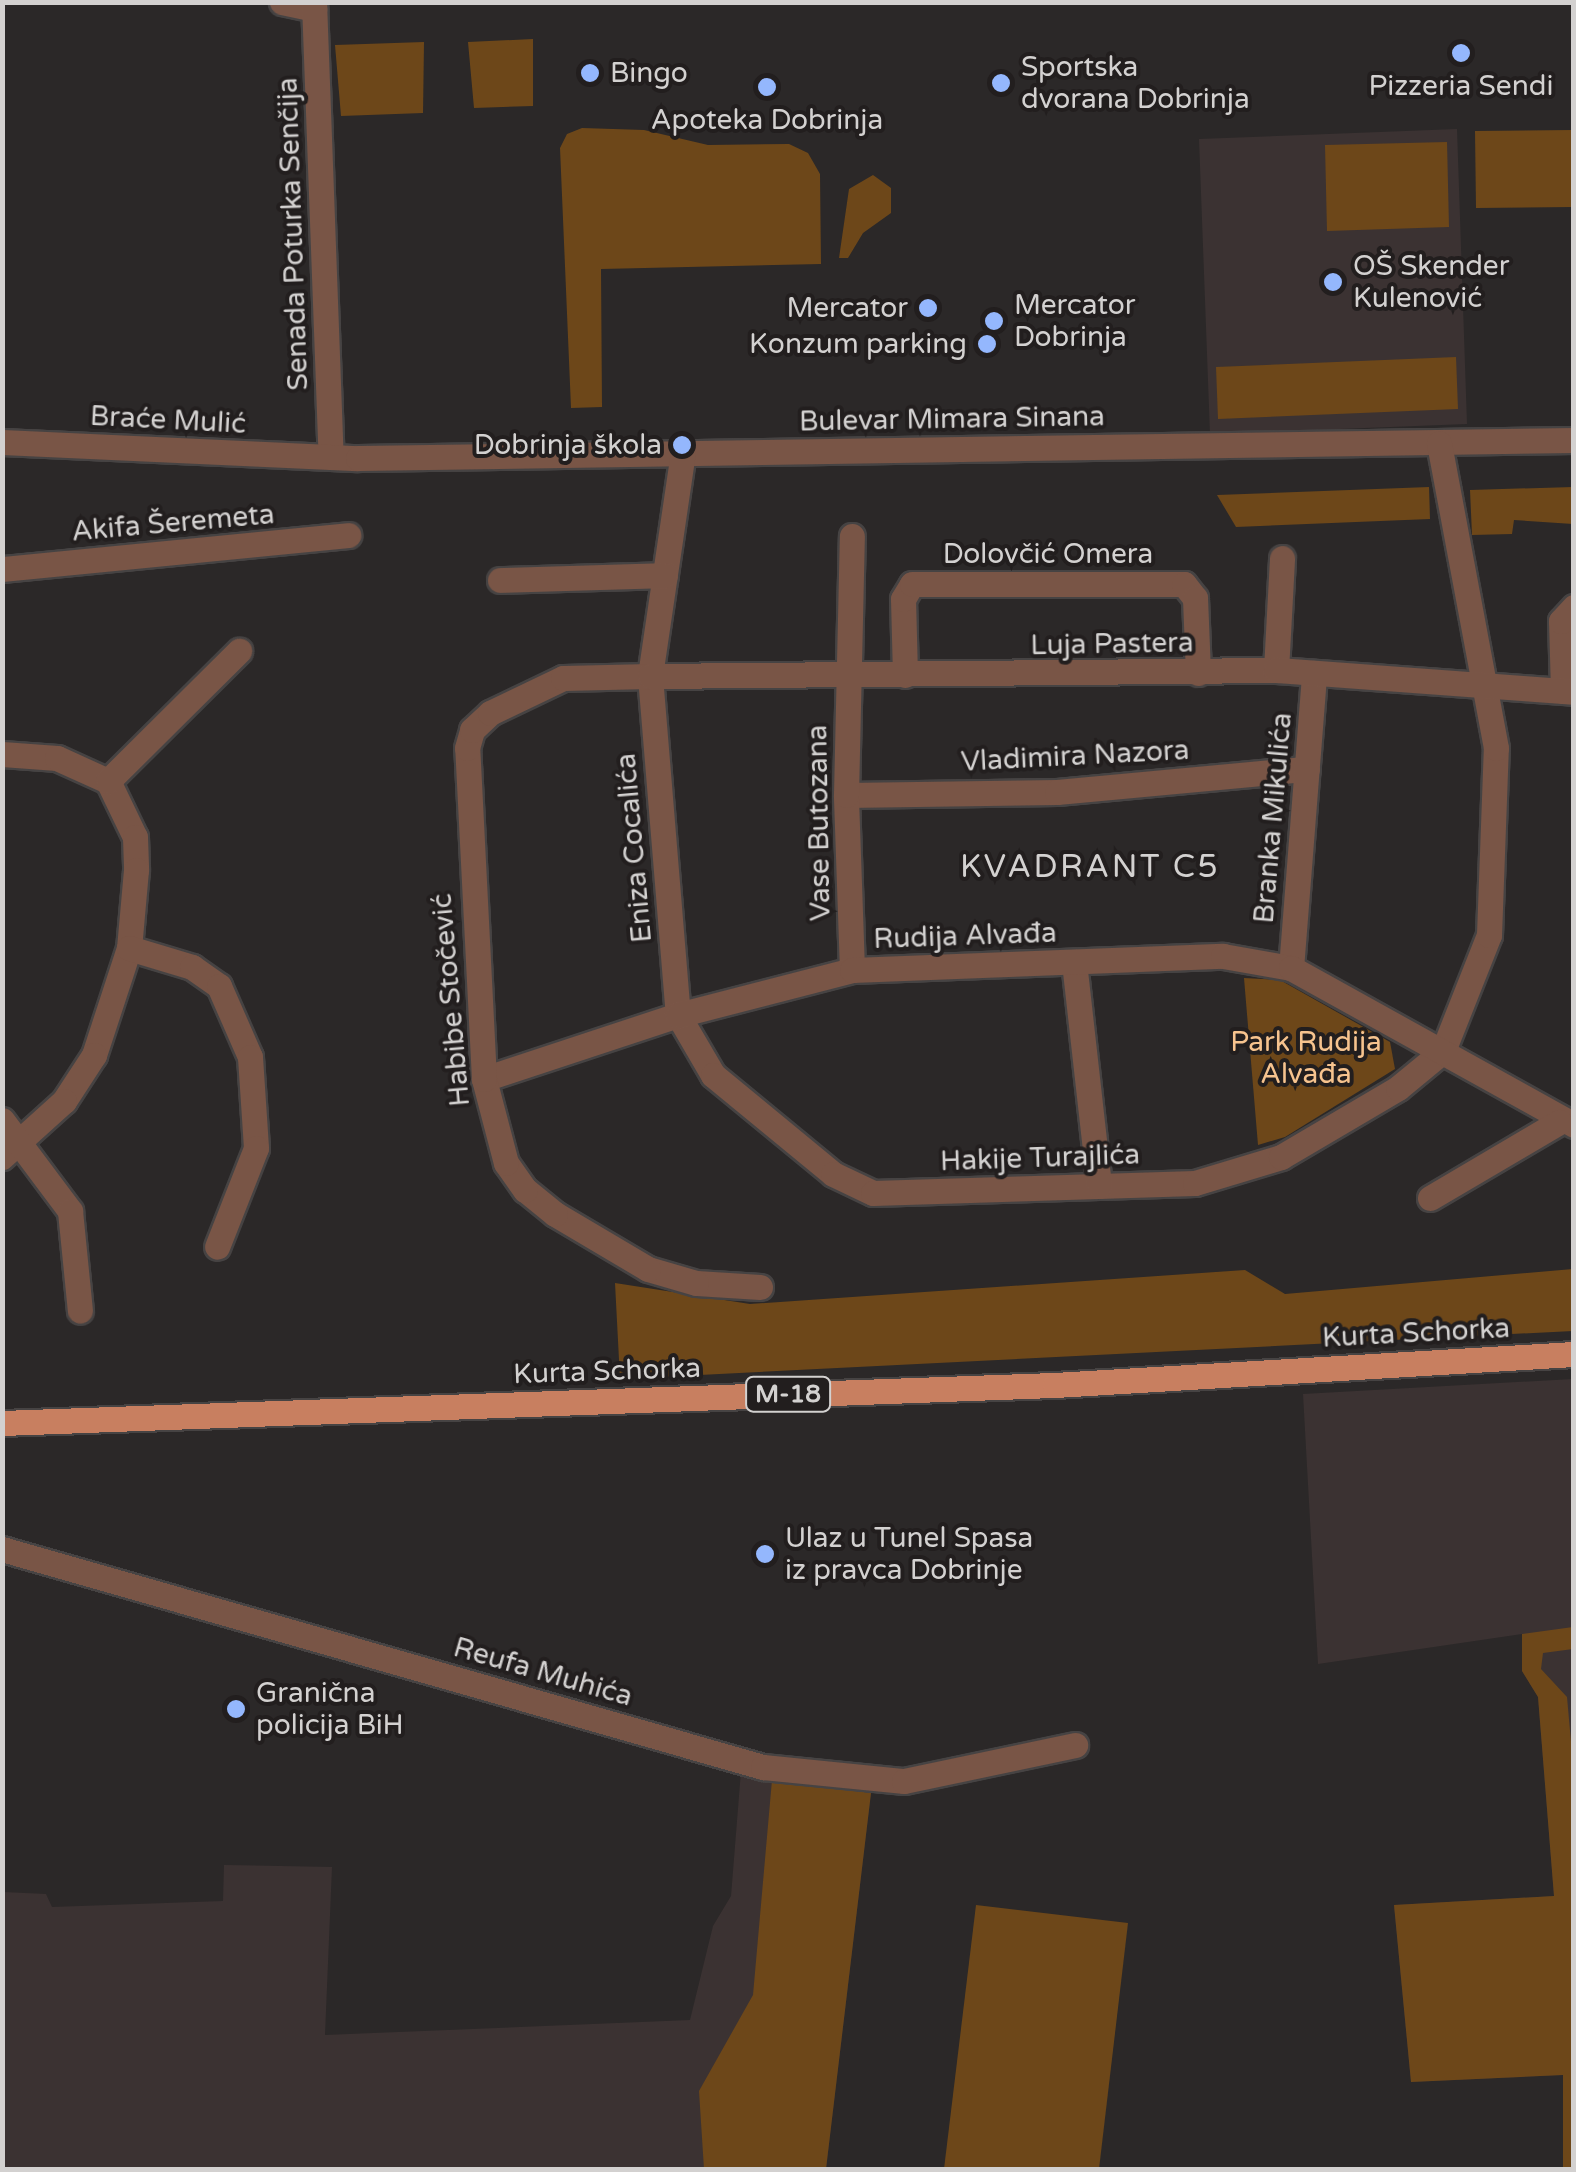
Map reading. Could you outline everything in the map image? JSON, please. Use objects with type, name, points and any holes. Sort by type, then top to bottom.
[{"type":"main road","name":"Kurta Schorka","points":[[2,1423],[1056,1384],[1574,1354]]},
{"type":"street","name":"Senada Poturka Senčija","points":[[282,2],[314,6],[331,457]]},
{"type":"street","name":"Bulevar Mimara Sinana","points":[[331,457],[1574,440]]},
{"type":"street","name":"Braće Mulić","points":[[2,442],[331,457]]},
{"type":"street","points":[[1439,443],[1496,748],[1495,893],[1478,970],[1442,1052]]},
{"type":"street","name":"Eniza Cocalića","points":[[678,1015],[650,676],[682,452]]},
{"type":"street","name":"Akifa Šeremeta","points":[[2,569],[348,535]]},
{"type":"street","name":"Vase Butozana","points":[[852,536],[846,676],[852,970]]},
{"type":"street","points":[[1276,670],[1282,558]]},
{"type":"street","points":[[500,580],[665,574]]},
{"type":"street","name":"Dolovčić Omera","points":[[905,676],[903,599],[912,584],[1184,584],[1195,598],[1198,673]]},
{"type":"street","points":[[1568,691],[1560,622],[1574,606]]},
{"type":"street","points":[[108,782],[238,651]]},
{"type":"street","name":"Luja Pastera","points":[[650,676],[1276,670],[1568,691]]},
{"type":"street","name":"Branka Mikulića","points":[[1291,968],[1314,673]]},
{"type":"street","name":"Habibe Stočević","points":[[650,676],[562,678],[517,695],[472,730],[467,748],[484,1078],[506,1164],[555,1214],[648,1269],[696,1283],[760,1288]]},
{"type":"street","points":[[2,754],[58,758],[108,782],[135,837],[129,948],[94,1055],[64,1102],[12,1150]]},
{"type":"street","name":"Vladimira Nazora","points":[[846,795],[1056,792],[1308,769]]},
{"type":"street","points":[[129,948],[192,967],[219,986],[250,1057],[256,1148],[216,1247]]},
{"type":"street","name":"Rudija Alvađa","points":[[484,1078],[678,1015],[852,970],[1223,956],[1291,968],[1566,1124]]},
{"type":"street","points":[[1074,962],[1099,1186]]},
{"type":"street","name":"Hakije Turajlića","points":[[678,1015],[713,1075],[833,1174],[873,1193],[1195,1184],[1280,1157],[1398,1088],[1442,1052]]},
{"type":"street","points":[[2,1120],[12,1150],[70,1211],[80,1311]]},
{"type":"street","points":[[1430,1198],[1566,1124]]},
{"type":"street","name":"Reufa Muhića","points":[[2,1549],[762,1767],[904,1781],[1075,1745]]},
{"type":"shaded area","name":"OŠ Skender Kulenović","points":[[1457,129],[1467,424],[1210,434],[1199,139]]},
{"type":"shaded area","points":[[1573,1379],[1573,2169],[1563,2169],[1563,2075],[1411,2082],[1394,1905],[1554,1896],[1538,1697],[1522,1671],[1522,1634],[1318,1664],[1303,1394]]},
{"type":"shaded area","points":[[741,1771],[871,1793],[826,2169],[3,2170],[3,1892],[46,1894],[52,1907],[223,1901],[224,1865],[332,1867],[325,2035],[690,2020],[713,1926],[731,1896]]},
{"type":"green space","points":[[533,39],[533,106],[474,108],[468,42]]},
{"type":"green space","points":[[424,42],[423,113],[341,116],[335,45]]},
{"type":"green space","points":[[582,128],[644,130],[708,145],[789,144],[808,153],[820,174],[821,264],[601,269],[602,407],[571,408],[560,148],[567,134]]},
{"type":"green space","points":[[1573,130],[1573,207],[1476,208],[1475,131]]},
{"type":"green space","points":[[1447,142],[1449,227],[1327,231],[1325,145]]},
{"type":"green space","points":[[873,175],[891,188],[891,213],[863,233],[848,258],[839,258],[849,189]]},
{"type":"green space","points":[[1456,357],[1458,409],[1218,419],[1216,367]]},
{"type":"green space","points":[[1429,487],[1430,519],[1236,527],[1217,495]]},
{"type":"green space","points":[[1573,487],[1573,524],[1514,520],[1512,534],[1472,535],[1470,490]]},
{"type":"green space","name":"Park Rudija Alvađa","points":[[1244,978],[1280,980],[1390,1042],[1395,1069],[1285,1137],[1258,1145]]},
{"type":"green space","points":[[1573,1269],[1573,1331],[620,1379],[615,1283],[750,1304],[1245,1270],[1285,1294]]},
{"type":"green space","points":[[1573,1627],[1573,1649],[1543,1653],[1541,1669],[1567,1697],[1574,1775],[1574,2169],[1563,2170],[1563,2075],[1411,2082],[1394,1905],[1554,1896],[1538,1697],[1522,1671],[1522,1634]]},
{"type":"green space","points":[[772,1780],[871,1793],[826,2169],[704,2169],[699,2091],[753,1995]]},
{"type":"green space","points":[[976,1905],[1128,1923],[1099,2169],[944,2169]]},
{"type":"place","name":"Pizzeria Sendi","points":[[1461,53]]},
{"type":"place","name":"Bingo","points":[[590,73]]},
{"type":"place","name":"Sportska dvorana Dobrinja","points":[[1001,83]]},
{"type":"place","name":"Apoteka Dobrinja","points":[[767,87]]},
{"type":"place","name":"OŠ Skender Kulenović","points":[[1333,282]]},
{"type":"place","name":"Mercator","points":[[928,308]]},
{"type":"place","name":"Mercator Dobrinja","points":[[994,321]]},
{"type":"place","name":"Konzum parking","points":[[987,344]]},
{"type":"place","name":"Dobrinja škola","points":[[682,445]]},
{"type":"place","name":"Ulaz u Tunel Spasa iz pravca Dobrinje","points":[[765,1554]]},
{"type":"place","name":"Granična policija BiH","points":[[236,1709]]},
{"type":"district","name":"KVADRANT C5","points":[[1090,867]]}]
